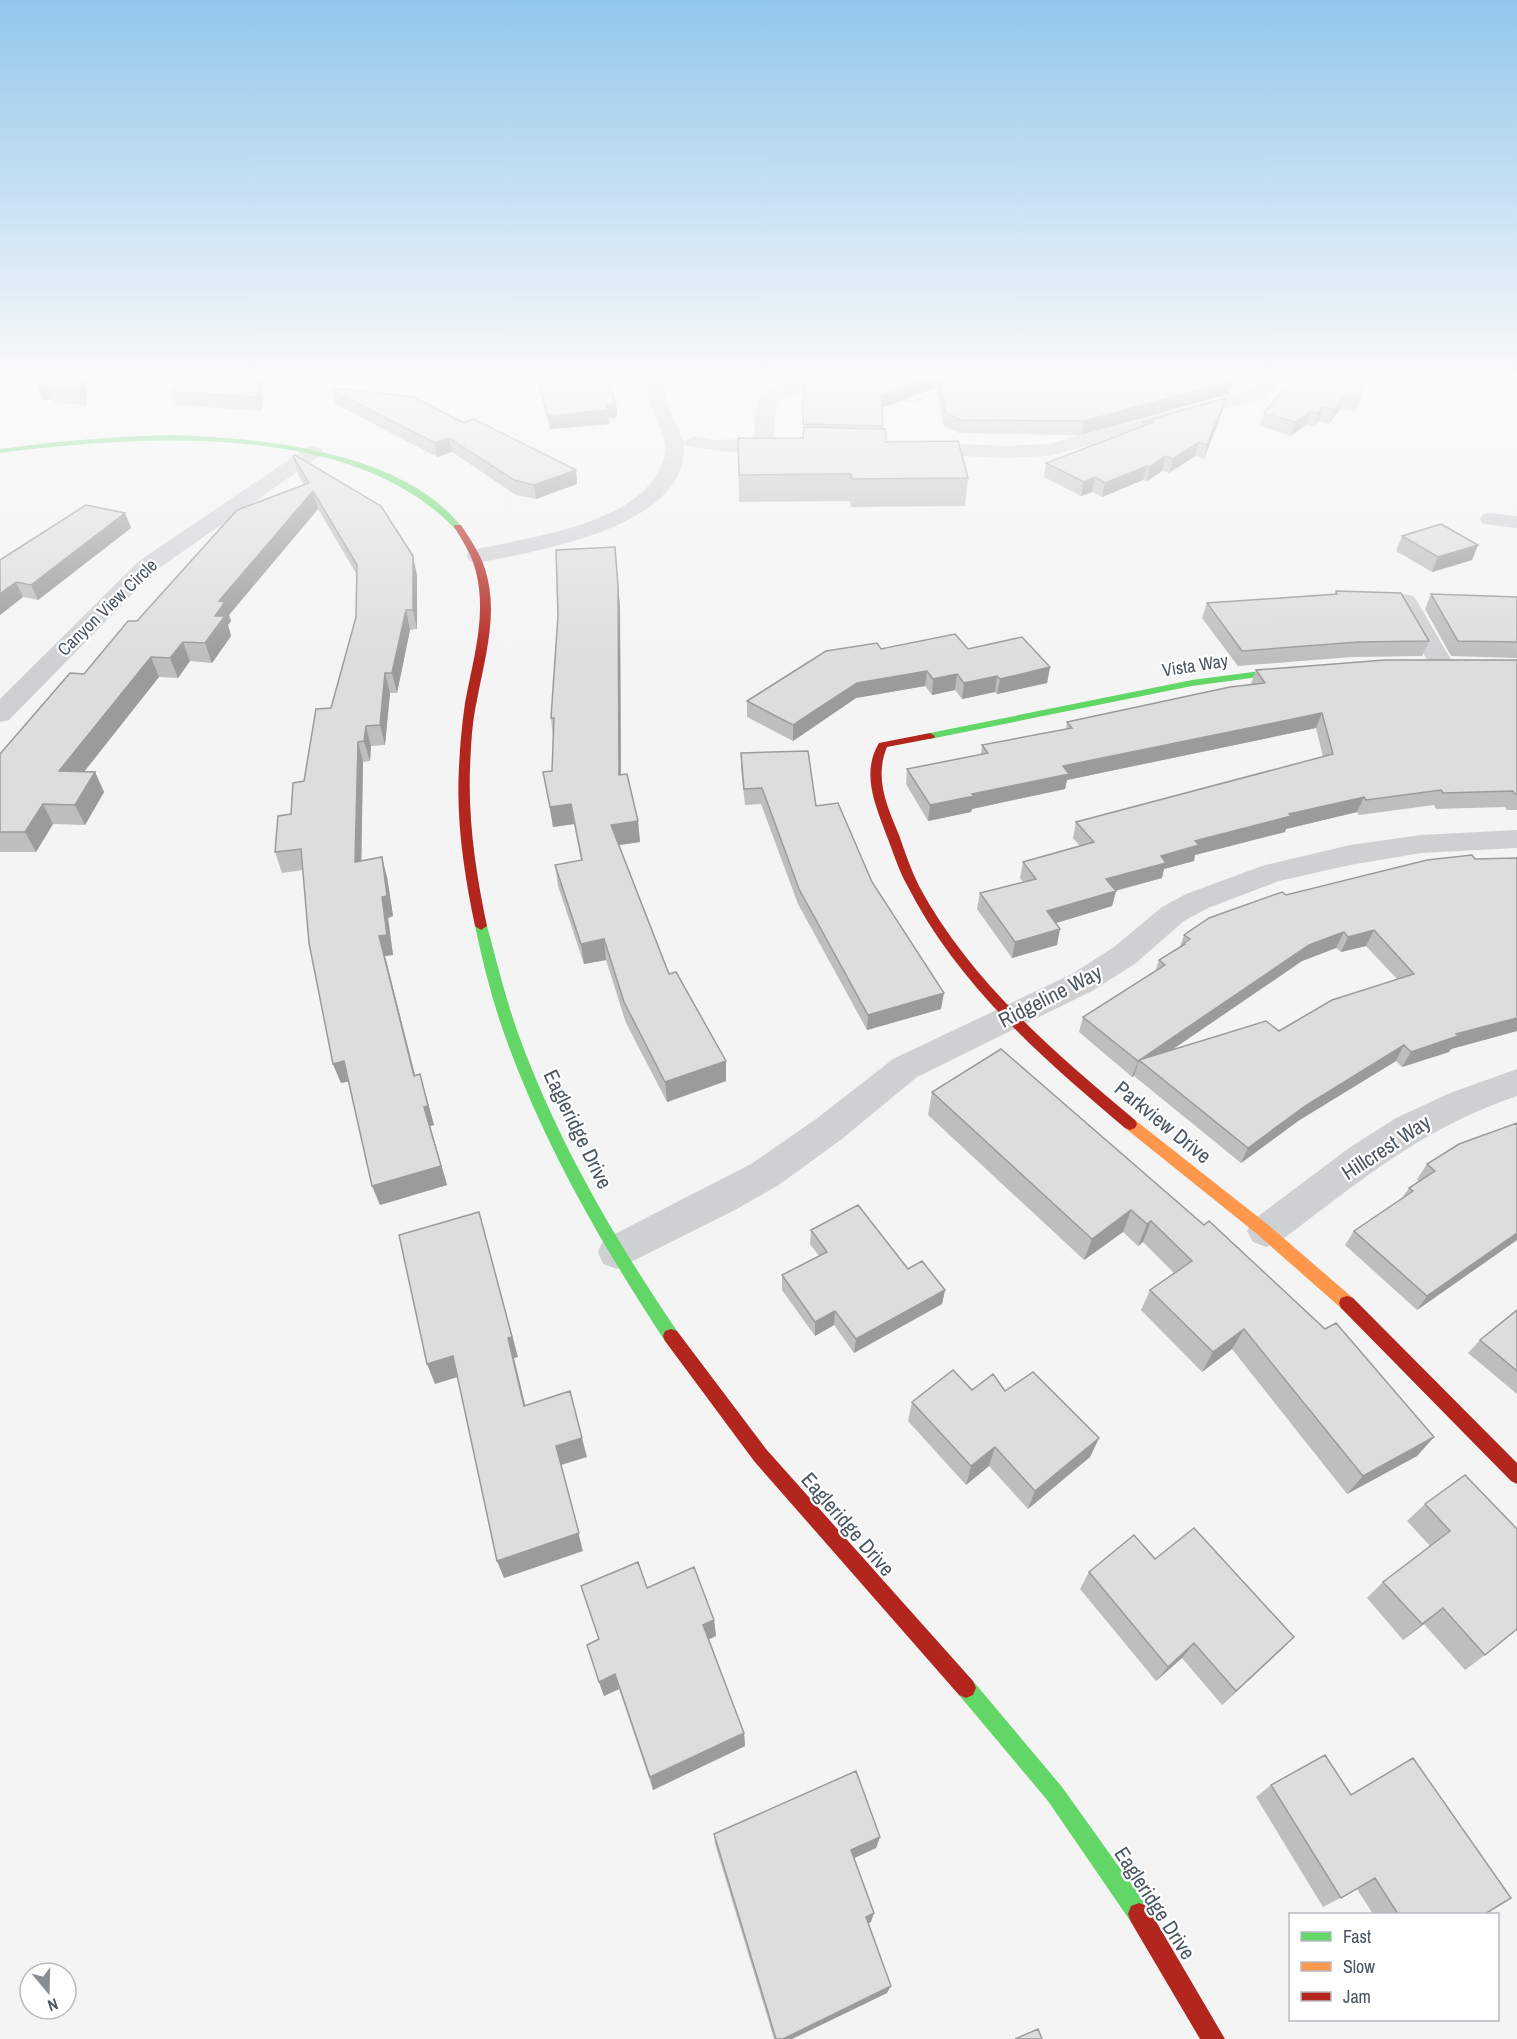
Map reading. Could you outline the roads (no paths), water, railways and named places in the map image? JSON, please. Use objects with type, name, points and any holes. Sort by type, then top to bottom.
[{"type":"main road","name":"Eagleridge Drive","points":[[370,470],[388,476],[421,494],[442,510],[460,529],[477,556],[487,594],[487,613],[469,699],[463,777],[473,895],[496,987],[519,1053],[546,1116],[617,1252],[701,1376],[756,1449],[822,1528],[980,1704],[1058,1799],[1112,1872],[1156,1941],[1213,2039]]},
{"type":"main road","name":"Vista Way","points":[[883,745],[1192,683],[1318,668]]},
{"type":"main road","name":"Parkview Drive","points":[[883,745],[876,756],[873,768],[874,780],[900,860],[939,928],[977,980],[1011,1018],[1085,1087],[1266,1231],[1324,1281],[1517,1475]]},
{"type":"street","name":"Canyon View Circle","points":[[0,714],[147,566],[287,470]]},
{"type":"street","points":[[477,556],[565,537],[615,518],[659,486],[669,470]]},
{"type":"street","points":[[1491,519],[1517,522]]},
{"type":"street","points":[[1403,597],[1439,665]]},
{"type":"street","name":"Ridgeline Way","points":[[617,1252],[764,1175],[829,1129],[905,1068],[1058,996],[1105,969],[1173,914],[1238,884],[1306,863],[1383,849],[1517,839]]},
{"type":"street","name":"Hillcrest Way","points":[[1266,1231],[1377,1147],[1414,1125],[1453,1106],[1517,1082]]}]
